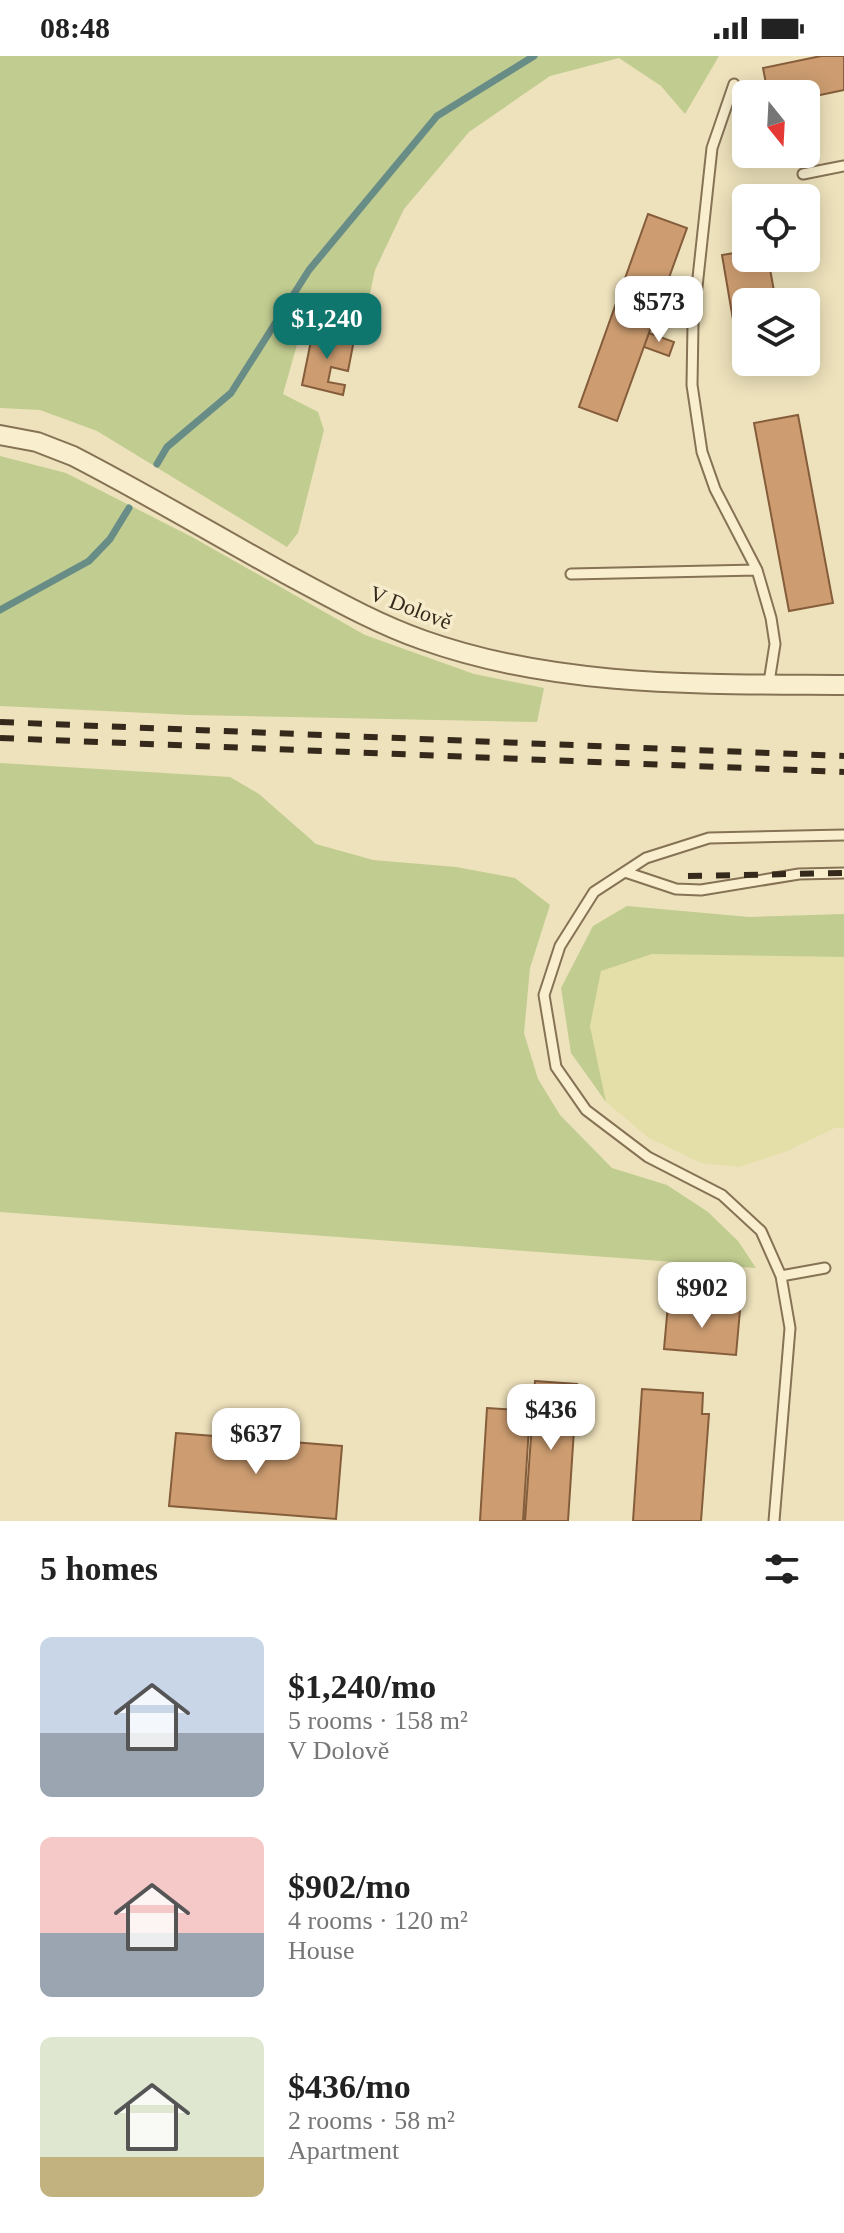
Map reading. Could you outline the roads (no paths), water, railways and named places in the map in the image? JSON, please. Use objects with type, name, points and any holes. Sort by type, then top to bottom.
[{"type":"street","name":"V Dolově","points":[[0,435],[37,442],[73,456],[131,485],[343,605],[423,640],[479,657],[541,671],[665,683],[844,685]]},
{"type":"lane","points":[[732,90],[712,148],[693,324],[692,385],[702,452],[715,489],[757,570],[771,618],[775,644],[769,682]]},
{"type":"lane","points":[[803,174],[844,166]]},
{"type":"lane","points":[[571,574],[757,570]]},
{"type":"lane","points":[[774,1521],[790,1328],[781,1276],[761,1231],[722,1195],[648,1157],[586,1110],[556,1067],[544,995],[560,946],[594,892],[646,858],[709,838],[844,835]]},
{"type":"lane","points":[[625,872],[676,889],[701,890],[799,874],[844,873]]},
{"type":"lane","points":[[781,1276],[825,1268]]},
{"type":"waterway","points":[[157,464],[167,447],[231,393],[309,270],[437,116],[534,56]]},
{"type":"waterway","points":[[0,610],[89,561],[110,539],[129,508]]},
{"type":"railway","points":[[0,722],[844,756]]},
{"type":"railway","points":[[0,738],[844,772]]},
{"type":"railway","points":[[688,876],[844,873]]}]
